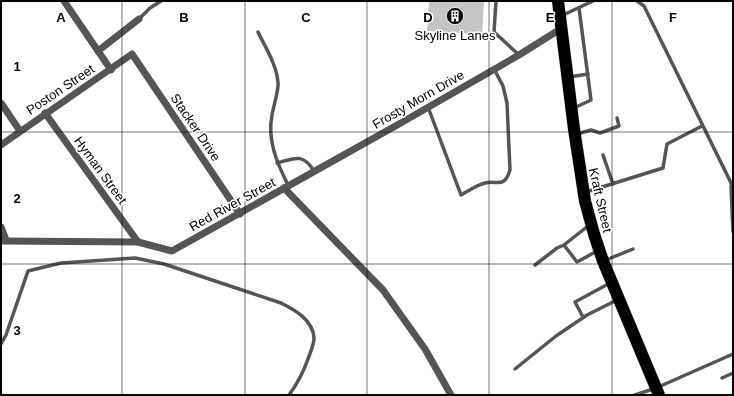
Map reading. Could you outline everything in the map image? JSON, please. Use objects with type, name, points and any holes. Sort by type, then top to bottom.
[{"type":"highway","name":"Kraft Street","points":[[558,1],[574,135],[583,193],[601,256],[657,391]]},
{"type":"street","points":[[64,1],[110,70]]},
{"type":"street","points":[[98,51],[139,19]]},
{"type":"street","name":"Frosty Morn Drive","points":[[286,186],[519,55],[561,22]]},
{"type":"street","name":"Poston Street","points":[[1,145],[132,54]]},
{"type":"street","name":"Stacker Drive","points":[[132,54],[240,214]]},
{"type":"street","points":[[1,103],[20,131]]},
{"type":"street","name":"Hyman Street","points":[[45,113],[138,242]]},
{"type":"street","name":"Red River Street","points":[[4,241],[138,242],[172,251],[240,214],[286,186],[383,290],[425,349],[451,395]]},
{"type":"street","points":[[1,228],[4,241]]},
{"type":"lane","points":[[150,8],[153,1]]},
{"type":"lane","points":[[139,19],[150,8],[161,1]]},
{"type":"lane","points":[[496,1],[494,32],[519,55]]},
{"type":"lane","points":[[561,22],[579,8],[593,1]]},
{"type":"lane","points":[[637,1],[644,6],[732,186],[733,232]]},
{"type":"lane","points":[[571,109],[591,100],[579,8]]},
{"type":"lane","points":[[258,32],[273,63],[279,84],[270,126],[273,150],[286,186]]},
{"type":"lane","points":[[428,107],[461,195],[485,183],[496,184],[503,182],[507,178],[510,170],[507,103],[503,86],[494,69]]},
{"type":"lane","points":[[568,77],[588,74]]},
{"type":"lane","points":[[574,135],[591,130],[600,133],[619,126],[617,118]]},
{"type":"lane","points":[[583,193],[663,168],[667,144],[702,126]]},
{"type":"lane","points":[[604,155],[613,184]]},
{"type":"lane","points":[[277,163],[293,158],[302,158],[310,164],[314,171]]},
{"type":"lane","points":[[535,265],[591,224]]},
{"type":"lane","points":[[564,245],[577,262],[633,250]]},
{"type":"lane","points":[[1,344],[6,335],[28,271],[61,263],[135,258],[164,264],[281,303],[294,309],[308,322],[312,329],[314,339],[300,381],[289,395]]},
{"type":"lane","points":[[583,317],[575,302],[611,282]]},
{"type":"lane","points":[[515,370],[556,336],[583,317],[618,299]]},
{"type":"lane","points":[[635,395],[657,391],[733,354]]},
{"type":"lane","points":[[722,378],[733,373]]},
{"type":"building","name":"Skyline Lanes","points":[[429,1],[484,1],[482,34],[427,31]]},
{"type":"place","name":"Skyline Lanes","points":[[455,16]]}]
